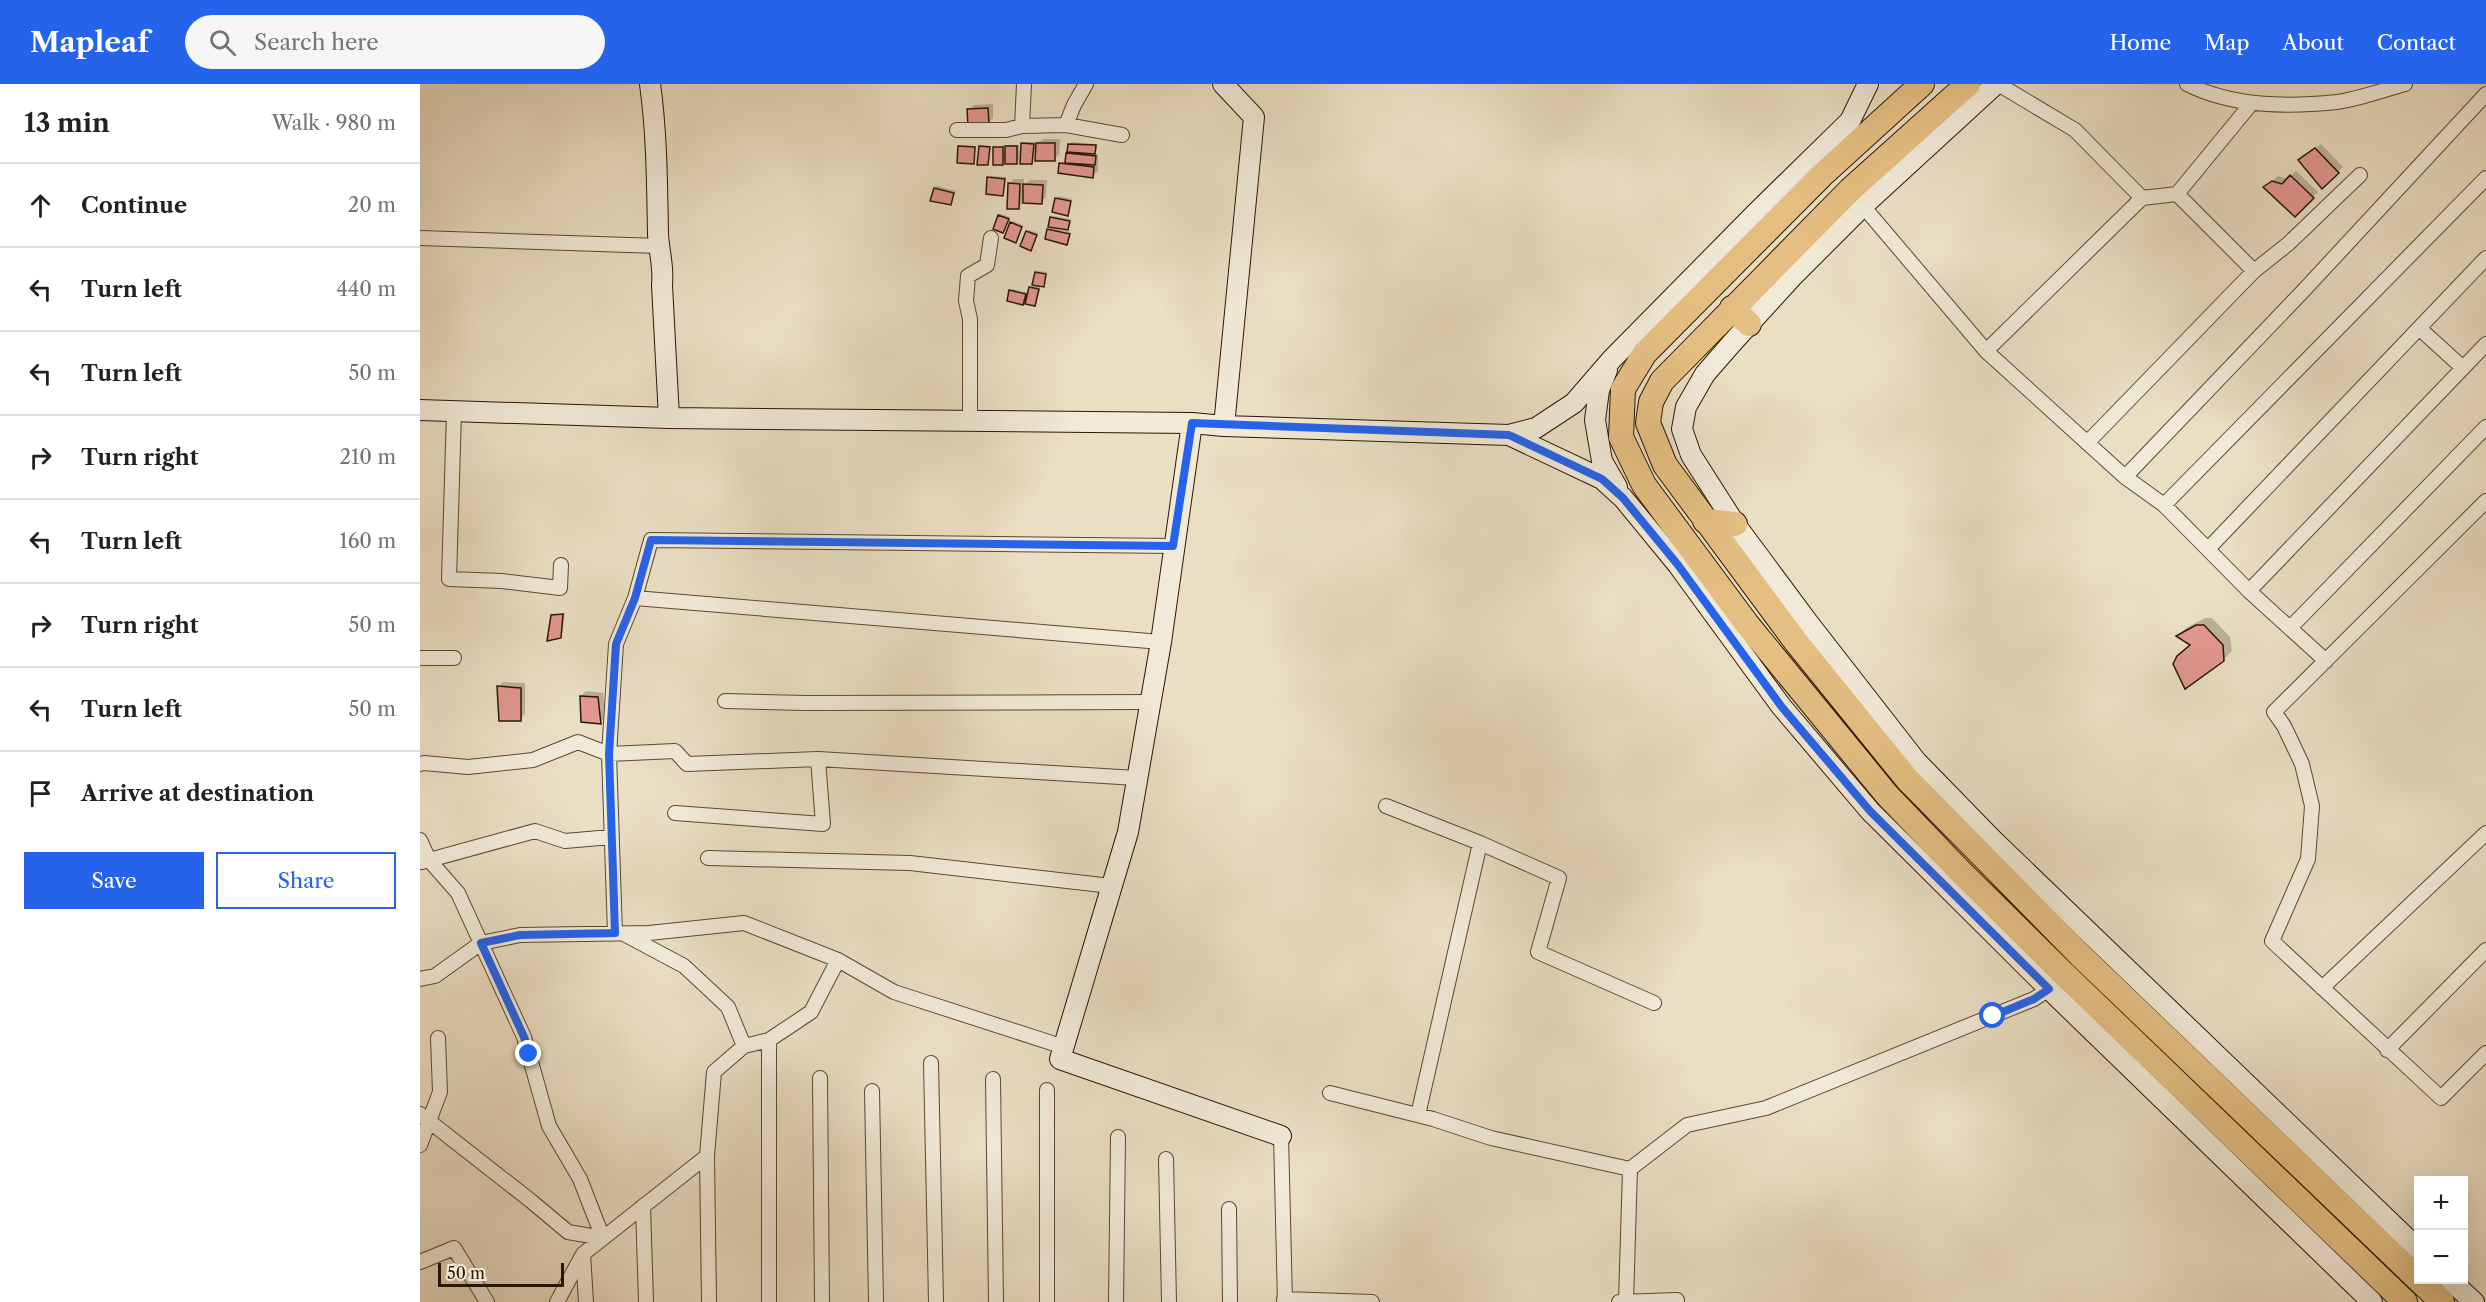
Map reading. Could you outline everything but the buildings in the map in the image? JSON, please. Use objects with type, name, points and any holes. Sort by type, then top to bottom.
[{"type":"highway","points":[[1922,84],[1821,176],[1645,353],[1623,389],[1621,436],[1644,485],[1748,624],[1887,795],[2062,972],[2405,1302]]},
{"type":"highway","points":[[1968,84],[1850,190],[1741,316],[1662,381],[1651,402],[1648,423],[1665,465],[1704,521],[1796,642],[1907,779],[2081,956],[2414,1274]]},
{"type":"highway","points":[[1704,521],[1735,524]]},
{"type":"highway","points":[[2424,1284],[2442,1302]]},
{"type":"main road","points":[[650,84],[655,119],[659,246],[664,271],[662,285],[669,418]]},
{"type":"main road","points":[[1223,84],[1254,117],[1224,426]]},
{"type":"main road","points":[[420,411],[669,418],[1192,423],[1509,435],[1536,428],[1574,404],[1612,359],[1756,212],[1850,122],[1868,84]]},
{"type":"main road","points":[[1997,84],[1741,316],[1686,407],[1682,429],[1691,455],[1735,524],[1916,761],[1993,840],[2414,1245]]},
{"type":"main road","points":[[1612,359],[1599,390],[1595,420],[1602,461],[1623,498]]},
{"type":"main road","points":[[1192,423],[1161,642],[1128,832],[1060,1059],[1281,1136]]},
{"type":"main road","points":[[1509,435],[1602,479],[1623,498],[1678,565],[1781,706],[1870,811],[2049,989],[2372,1302]]},
{"type":"main road","points":[[2454,1284],[2474,1302]]},
{"type":"street","points":[[1022,126],[1024,84]]},
{"type":"street","points":[[1066,125],[1086,84]]},
{"type":"street","points":[[1213,84],[1223,84]]},
{"type":"street","points":[[1997,84],[2074,130],[2142,198]]},
{"type":"street","points":[[2187,84],[2201,91],[2251,104],[2339,102],[2405,84]]},
{"type":"street","points":[[2125,477],[2305,289],[2486,94]]},
{"type":"street","points":[[1986,351],[2142,198],[2177,194],[2251,104]]},
{"type":"street","points":[[957,129],[1006,130],[1022,126],[1066,125],[1122,135]]},
{"type":"street","points":[[2087,443],[2254,271],[2288,244],[2360,176]]},
{"type":"street","points":[[2164,505],[2486,178]]},
{"type":"street","points":[[2177,194],[2254,271]]},
{"type":"street","points":[[1863,206],[1986,351],[2125,477],[2164,505],[2249,591],[2326,662]]},
{"type":"street","points":[[420,238],[659,246]]},
{"type":"street","points":[[970,421],[970,319],[966,301],[968,276],[974,270],[982,270],[987,265],[992,238]]},
{"type":"street","points":[[2208,549],[2486,258]]},
{"type":"street","points":[[2419,328],[2463,368]]},
{"type":"street","points":[[2249,591],[2486,344]]},
{"type":"street","points":[[454,412],[449,579],[502,581],[560,588],[561,565]]},
{"type":"street","points":[[2290,628],[2486,427]]},
{"type":"street","points":[[2486,501],[2274,712],[2284,726],[2302,764],[2312,807],[2308,859],[2272,941],[2441,1098],[2486,1053]]},
{"type":"street","points":[[618,932],[611,837],[609,754],[616,644],[635,598],[651,540],[1173,546]]},
{"type":"street","points":[[635,598],[1161,642]]},
{"type":"street","points":[[420,658],[454,658]]},
{"type":"street","points":[[725,701],[806,703],[1150,702]]},
{"type":"street","points":[[420,764],[468,767],[533,760],[578,742],[609,754],[675,751],[687,764],[818,759],[1137,778]]},
{"type":"street","points":[[675,813],[823,824],[818,759]]},
{"type":"street","points":[[1386,806],[1480,843],[1559,878],[1538,952],[1654,1003]]},
{"type":"street","points":[[424,861],[535,831],[565,841],[611,837]]},
{"type":"street","points":[[2322,988],[2486,833]]},
{"type":"street","points":[[420,840],[424,861],[458,893],[481,943],[524,1037],[549,1125],[579,1179],[603,1238]]},
{"type":"street","points":[[1418,1115],[1480,843]]},
{"type":"street","points":[[708,858],[910,863],[1112,886]]},
{"type":"street","points":[[420,979],[435,976],[481,943],[520,935],[649,933],[744,923],[838,960],[894,992],[1064,1047]]},
{"type":"street","points":[[618,932],[684,966],[728,1007],[744,1046]]},
{"type":"street","points":[[2387,1050],[2486,950]]},
{"type":"street","points":[[709,1302],[707,1156],[714,1072],[744,1046],[769,1040],[811,1012],[838,960]]},
{"type":"street","points":[[1630,1169],[1687,1125],[1766,1108],[2034,999],[2049,989]]},
{"type":"street","points":[[420,1145],[425,1117],[440,1092],[438,1038]]},
{"type":"street","points":[[769,1040],[769,1302]]},
{"type":"street","points":[[931,1064],[936,1302]]},
{"type":"street","points":[[820,1078],[822,1302]]},
{"type":"street","points":[[993,1079],[996,1302]]},
{"type":"street","points":[[1047,1090],[1047,1302]]},
{"type":"street","points":[[872,1091],[876,1302]]},
{"type":"street","points":[[1330,1093],[1418,1115],[1491,1138],[1630,1169]]},
{"type":"street","points":[[425,1117],[568,1232],[603,1238]]},
{"type":"street","points":[[1281,1136],[1284,1300],[1372,1302]]},
{"type":"street","points":[[1116,1302],[1118,1137]]},
{"type":"street","points":[[557,1302],[583,1254],[707,1156]]},
{"type":"street","points":[[1166,1159],[1168,1302]]},
{"type":"street","points":[[1626,1302],[1630,1169]]},
{"type":"street","points":[[643,1206],[646,1302]]},
{"type":"street","points":[[1229,1209],[1230,1302]]},
{"type":"street","points":[[420,1262],[454,1248],[488,1302]]},
{"type":"street","points":[[583,1254],[586,1302]]},
{"type":"street","points":[[1619,1302],[1677,1300]]},
{"type":"route","points":[[529,1054],[524,1037],[481,943],[520,935],[615,933],[609,754],[616,644],[635,598],[651,540],[1173,546],[1192,423],[1509,435],[1602,479],[1623,498],[1678,565],[1781,706],[1870,811],[2049,989],[2034,999],[1993,1016]]}]
